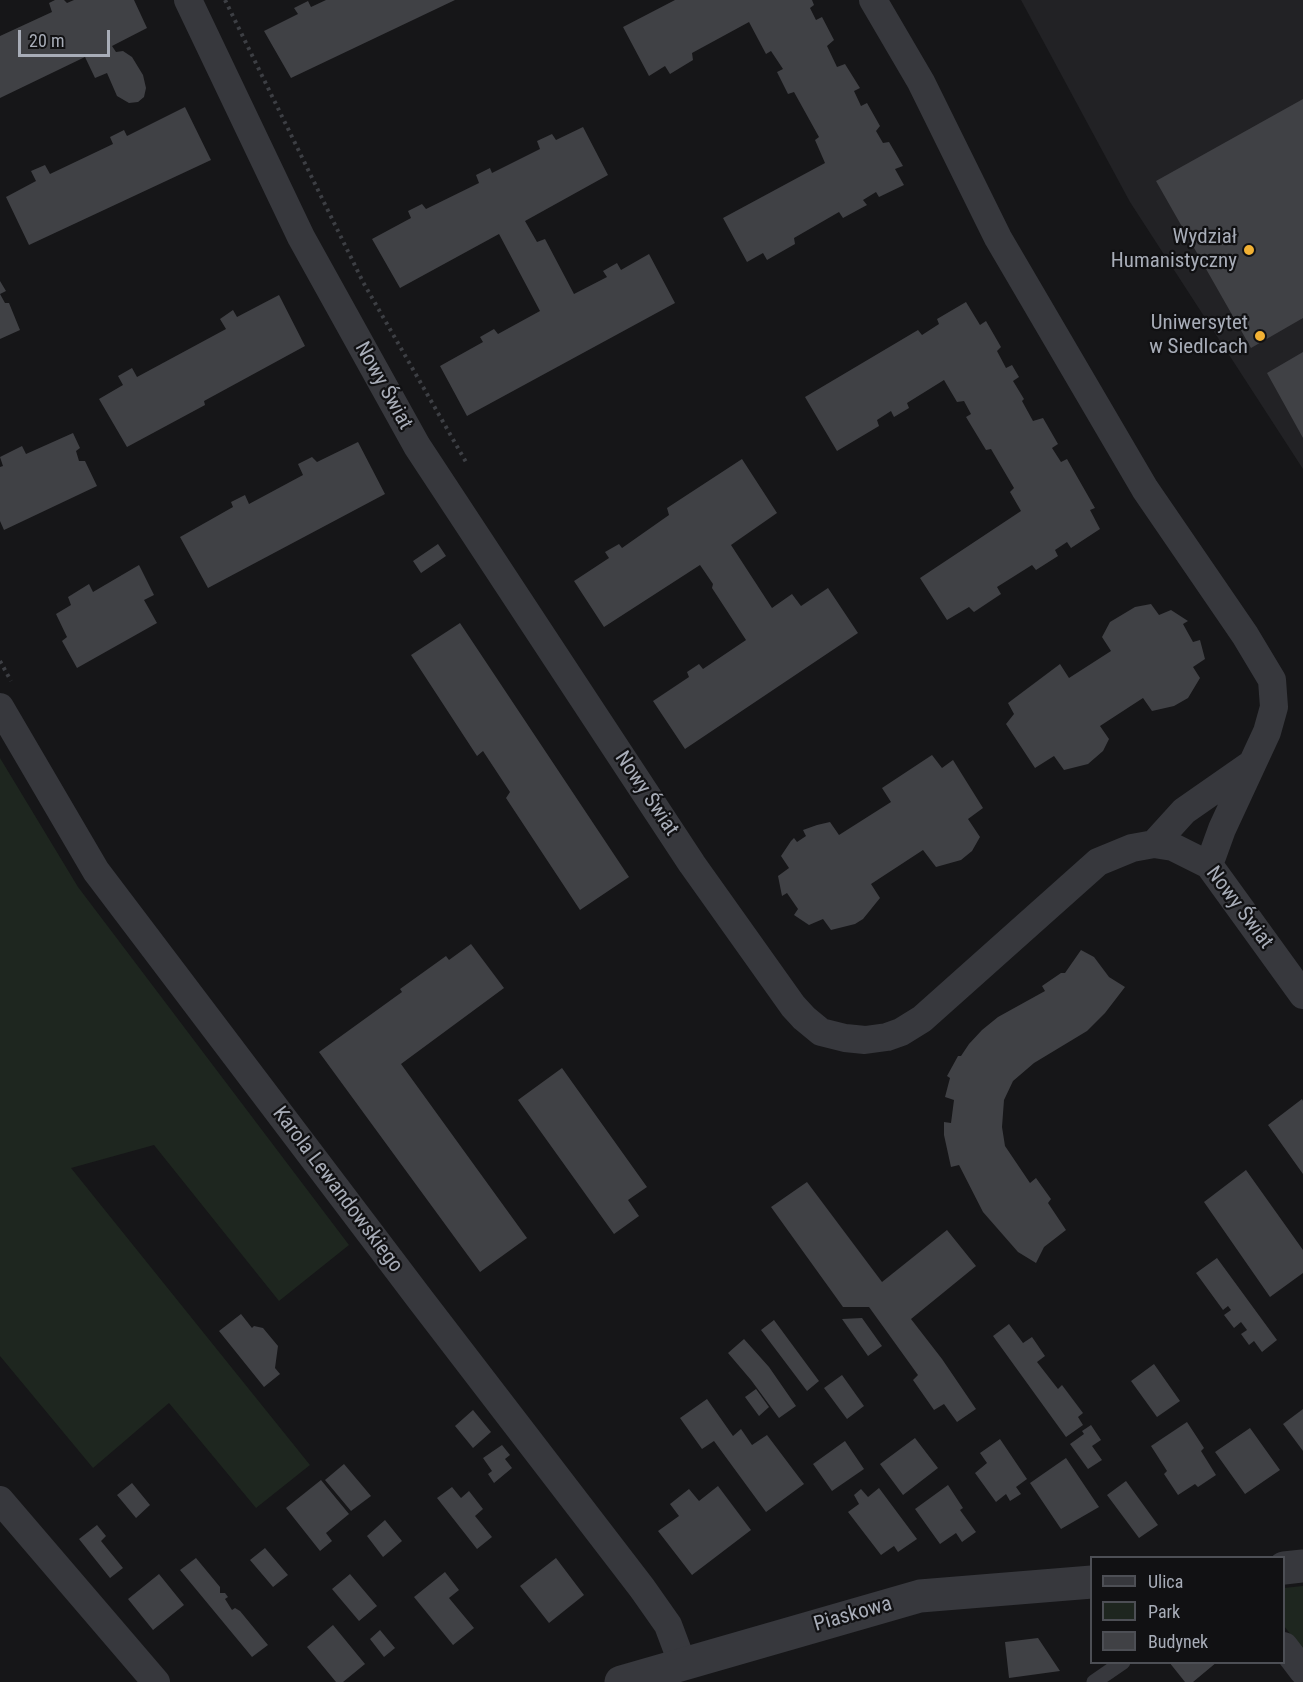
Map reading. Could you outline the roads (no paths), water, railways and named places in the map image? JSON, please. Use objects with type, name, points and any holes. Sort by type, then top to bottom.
[{"type":"street","name":"Nowy Świat","points":[[188,0],[301,237],[417,446],[692,864],[793,1006],[804,1018],[820,1032],[845,1038],[865,1040],[901,1032],[922,1019],[1098,862],[1132,848],[1154,844],[1173,847],[1209,865],[1303,995]]},
{"type":"street","points":[[873,0],[921,82],[1009,258],[1145,489],[1245,635],[1272,680],[1274,707],[1267,732],[1222,829],[1209,865]]},
{"type":"street","name":"Karola Lewandowskiego","points":[[0,707],[96,871],[642,1588],[669,1625],[683,1665]]},
{"type":"street","points":[[1154,844],[1184,811],[1250,765]]},
{"type":"street","points":[[0,1500],[156,1682]]},
{"type":"street","points":[[1285,1568],[1303,1566]]},
{"type":"street","name":"Piaskowa","points":[[621,1682],[920,1596],[1090,1582]]},
{"type":"street","points":[[1285,1647],[1303,1671]]},
{"type":"lane","points":[[1094,1682],[1119,1664]]},
{"type":"place","name":"Wydział Humanistyczny","points":[[1249,250]]},
{"type":"place","name":"Uniwersytet w Siedlcach","points":[[1260,336]]}]
